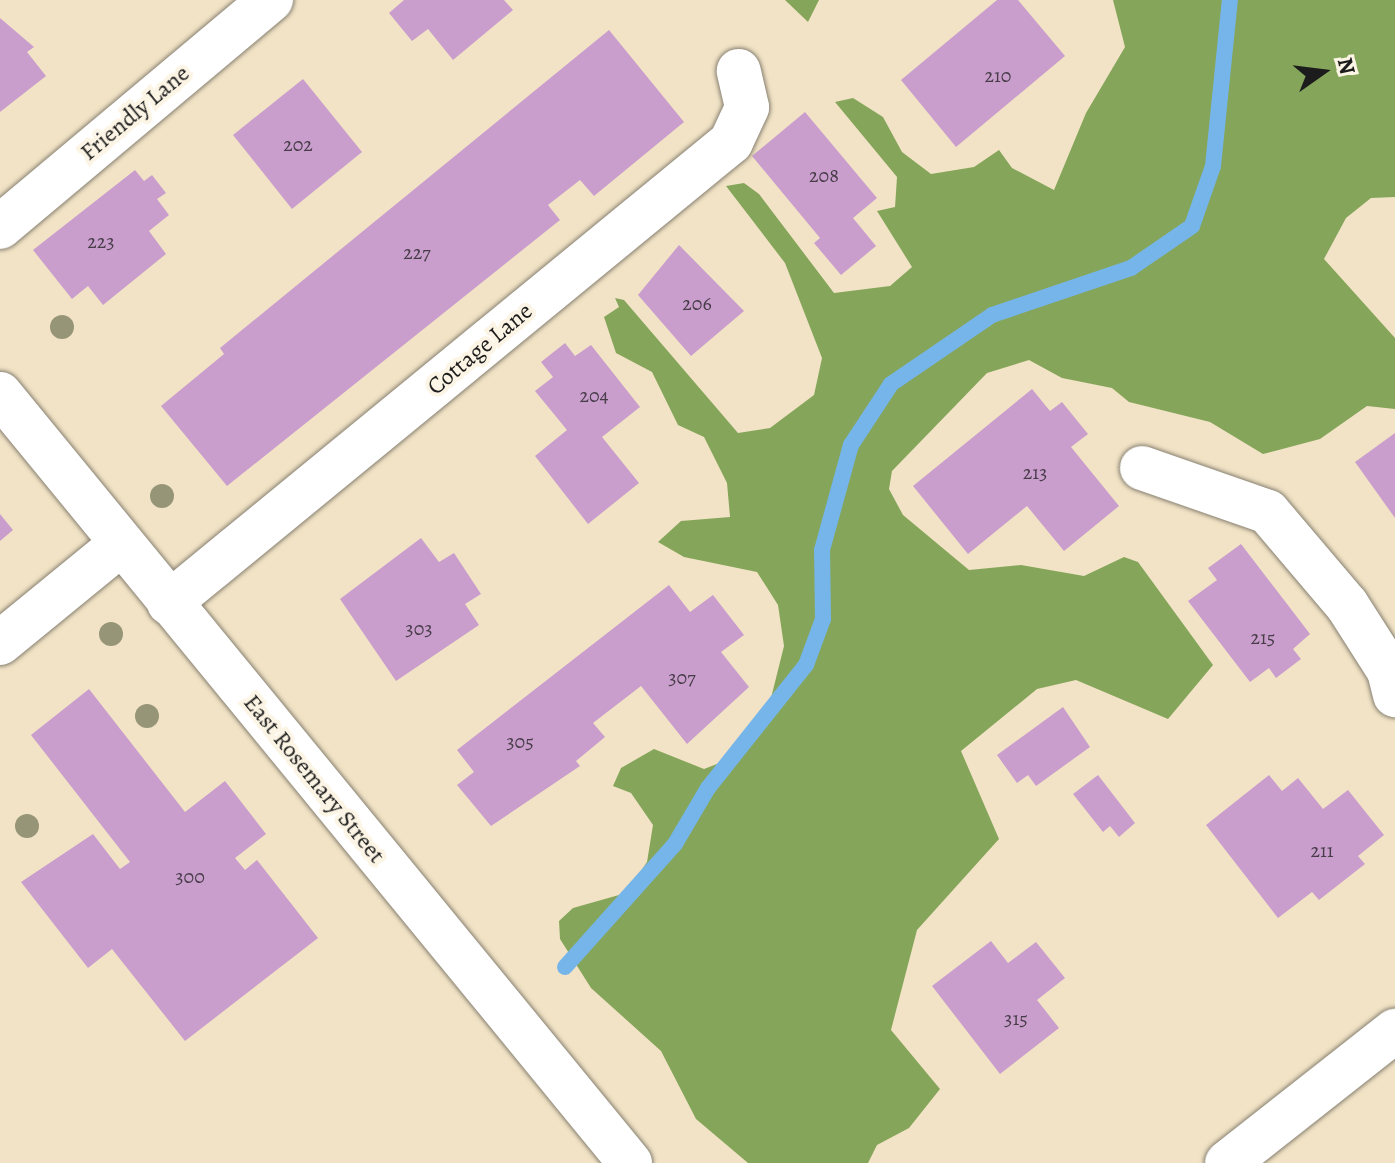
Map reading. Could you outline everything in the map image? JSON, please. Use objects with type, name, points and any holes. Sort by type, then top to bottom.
[{"type":"street","name":"Friendly Lane","points":[[0,227],[271,0]]},
{"type":"street","name":"Cottage Lane","points":[[169,603],[731,142],[747,107],[739,71]]},
{"type":"street","name":"East Rosemary Street","points":[[0,394],[630,1163]]},
{"type":"street","points":[[1142,468],[1268,512],[1347,605],[1389,671],[1395,695]]},
{"type":"street","points":[[0,643],[121,544]]},
{"type":"street","points":[[1227,1163],[1395,1031]]},
{"type":"green space","points":[[785,0],[819,0],[808,22]]},
{"type":"green space","points":[[1113,0],[1395,0],[1395,197],[1371,198],[1346,218],[1324,259],[1395,338],[1395,409],[1367,406],[1320,439],[1263,454],[1210,422],[1129,402],[1112,388],[1062,378],[1029,360],[987,373],[892,471],[889,489],[903,515],[969,570],[1021,565],[1084,576],[1124,557],[1138,562],[1213,665],[1168,719],[1076,680],[1037,689],[961,751],[999,839],[917,930],[891,1030],[940,1089],[909,1128],[877,1145],[868,1163],[748,1163],[696,1119],[661,1051],[591,988],[560,939],[559,921],[573,908],[626,893],[647,862],[653,825],[631,793],[613,786],[621,768],[654,749],[704,769],[722,762],[770,702],[784,646],[778,605],[757,572],[684,557],[658,542],[681,521],[730,517],[727,483],[704,437],[678,425],[652,372],[616,353],[604,317],[619,307],[615,298],[624,300],[738,433],[770,428],[814,395],[822,358],[785,263],[726,186],[744,183],[759,194],[834,293],[890,286],[912,267],[877,211],[895,207],[897,177],[835,102],[853,98],[883,117],[902,152],[931,174],[974,167],[999,150],[1012,168],[1054,190],[1086,113],[1125,47]]},
{"type":"building","points":[[404,0],[504,0],[513,10],[453,60],[428,29],[412,41],[389,13]]},
{"type":"building","points":[[997,0],[1018,0],[1065,56],[956,147],[901,80]]},
{"type":"building","points":[[0,18],[34,47],[27,52],[46,76],[0,112]]},
{"type":"building","points":[[609,30],[684,122],[594,196],[580,180],[548,205],[560,220],[227,486],[161,406],[224,354],[220,348]]},
{"type":"building","points":[[303,79],[362,152],[292,209],[233,135]]},
{"type":"building","points":[[805,112],[877,198],[853,218],[876,246],[841,275],[814,243],[820,238],[752,156]]},
{"type":"building","points":[[135,170],[144,181],[152,175],[166,193],[157,199],[169,215],[149,231],[166,254],[103,305],[88,286],[72,299],[33,250]]},
{"type":"building","points":[[679,245],[744,311],[691,356],[638,295]]},
{"type":"building","points":[[565,343],[575,356],[591,345],[640,407],[602,437],[639,483],[588,524],[535,456],[567,430],[535,391],[553,377],[541,362]]},
{"type":"building","points":[[1032,389],[1050,411],[1062,402],[1088,434],[1071,447],[1119,506],[1064,551],[1027,506],[968,554],[913,486]]},
{"type":"building","points":[[1395,433],[1395,518],[1355,462]]},
{"type":"building","points":[[0,514],[13,530],[0,541]]},
{"type":"building","points":[[421,538],[439,562],[454,553],[481,594],[465,604],[479,625],[396,681],[340,599]]},
{"type":"building","points":[[1241,544],[1310,634],[1293,649],[1301,659],[1276,678],[1269,668],[1250,682],[1188,601],[1217,580],[1208,568]]},
{"type":"building","points":[[669,585],[690,612],[713,595],[744,635],[721,652],[749,687],[687,744],[641,686],[593,723],[605,737],[576,761],[580,766],[491,826],[457,785],[474,772],[457,750]]},
{"type":"building","points":[[89,689],[185,812],[225,781],[266,834],[235,858],[245,870],[257,860],[318,938],[185,1041],[112,949],[88,968],[21,882],[93,834],[120,869],[130,862],[31,735]]},
{"type":"building","points":[[1063,707],[1090,747],[1036,786],[1028,775],[1017,783],[997,755]]},
{"type":"building","points":[[1098,775],[1135,823],[1119,837],[1110,826],[1103,832],[1073,794]]},
{"type":"building","points":[[1269,775],[1282,791],[1298,778],[1323,809],[1348,790],[1384,835],[1358,856],[1365,864],[1319,900],[1312,892],[1278,918],[1206,825]]},
{"type":"building","points":[[991,941],[1008,963],[1036,942],[1065,978],[1037,1000],[1059,1028],[1000,1074],[932,986]]},
{"type":"waterway","points":[[565,967],[675,844],[708,788],[806,665],[823,619],[822,550],[851,445],[891,384],[992,315],[1131,268],[1192,226],[1213,166],[1230,0]]}]
